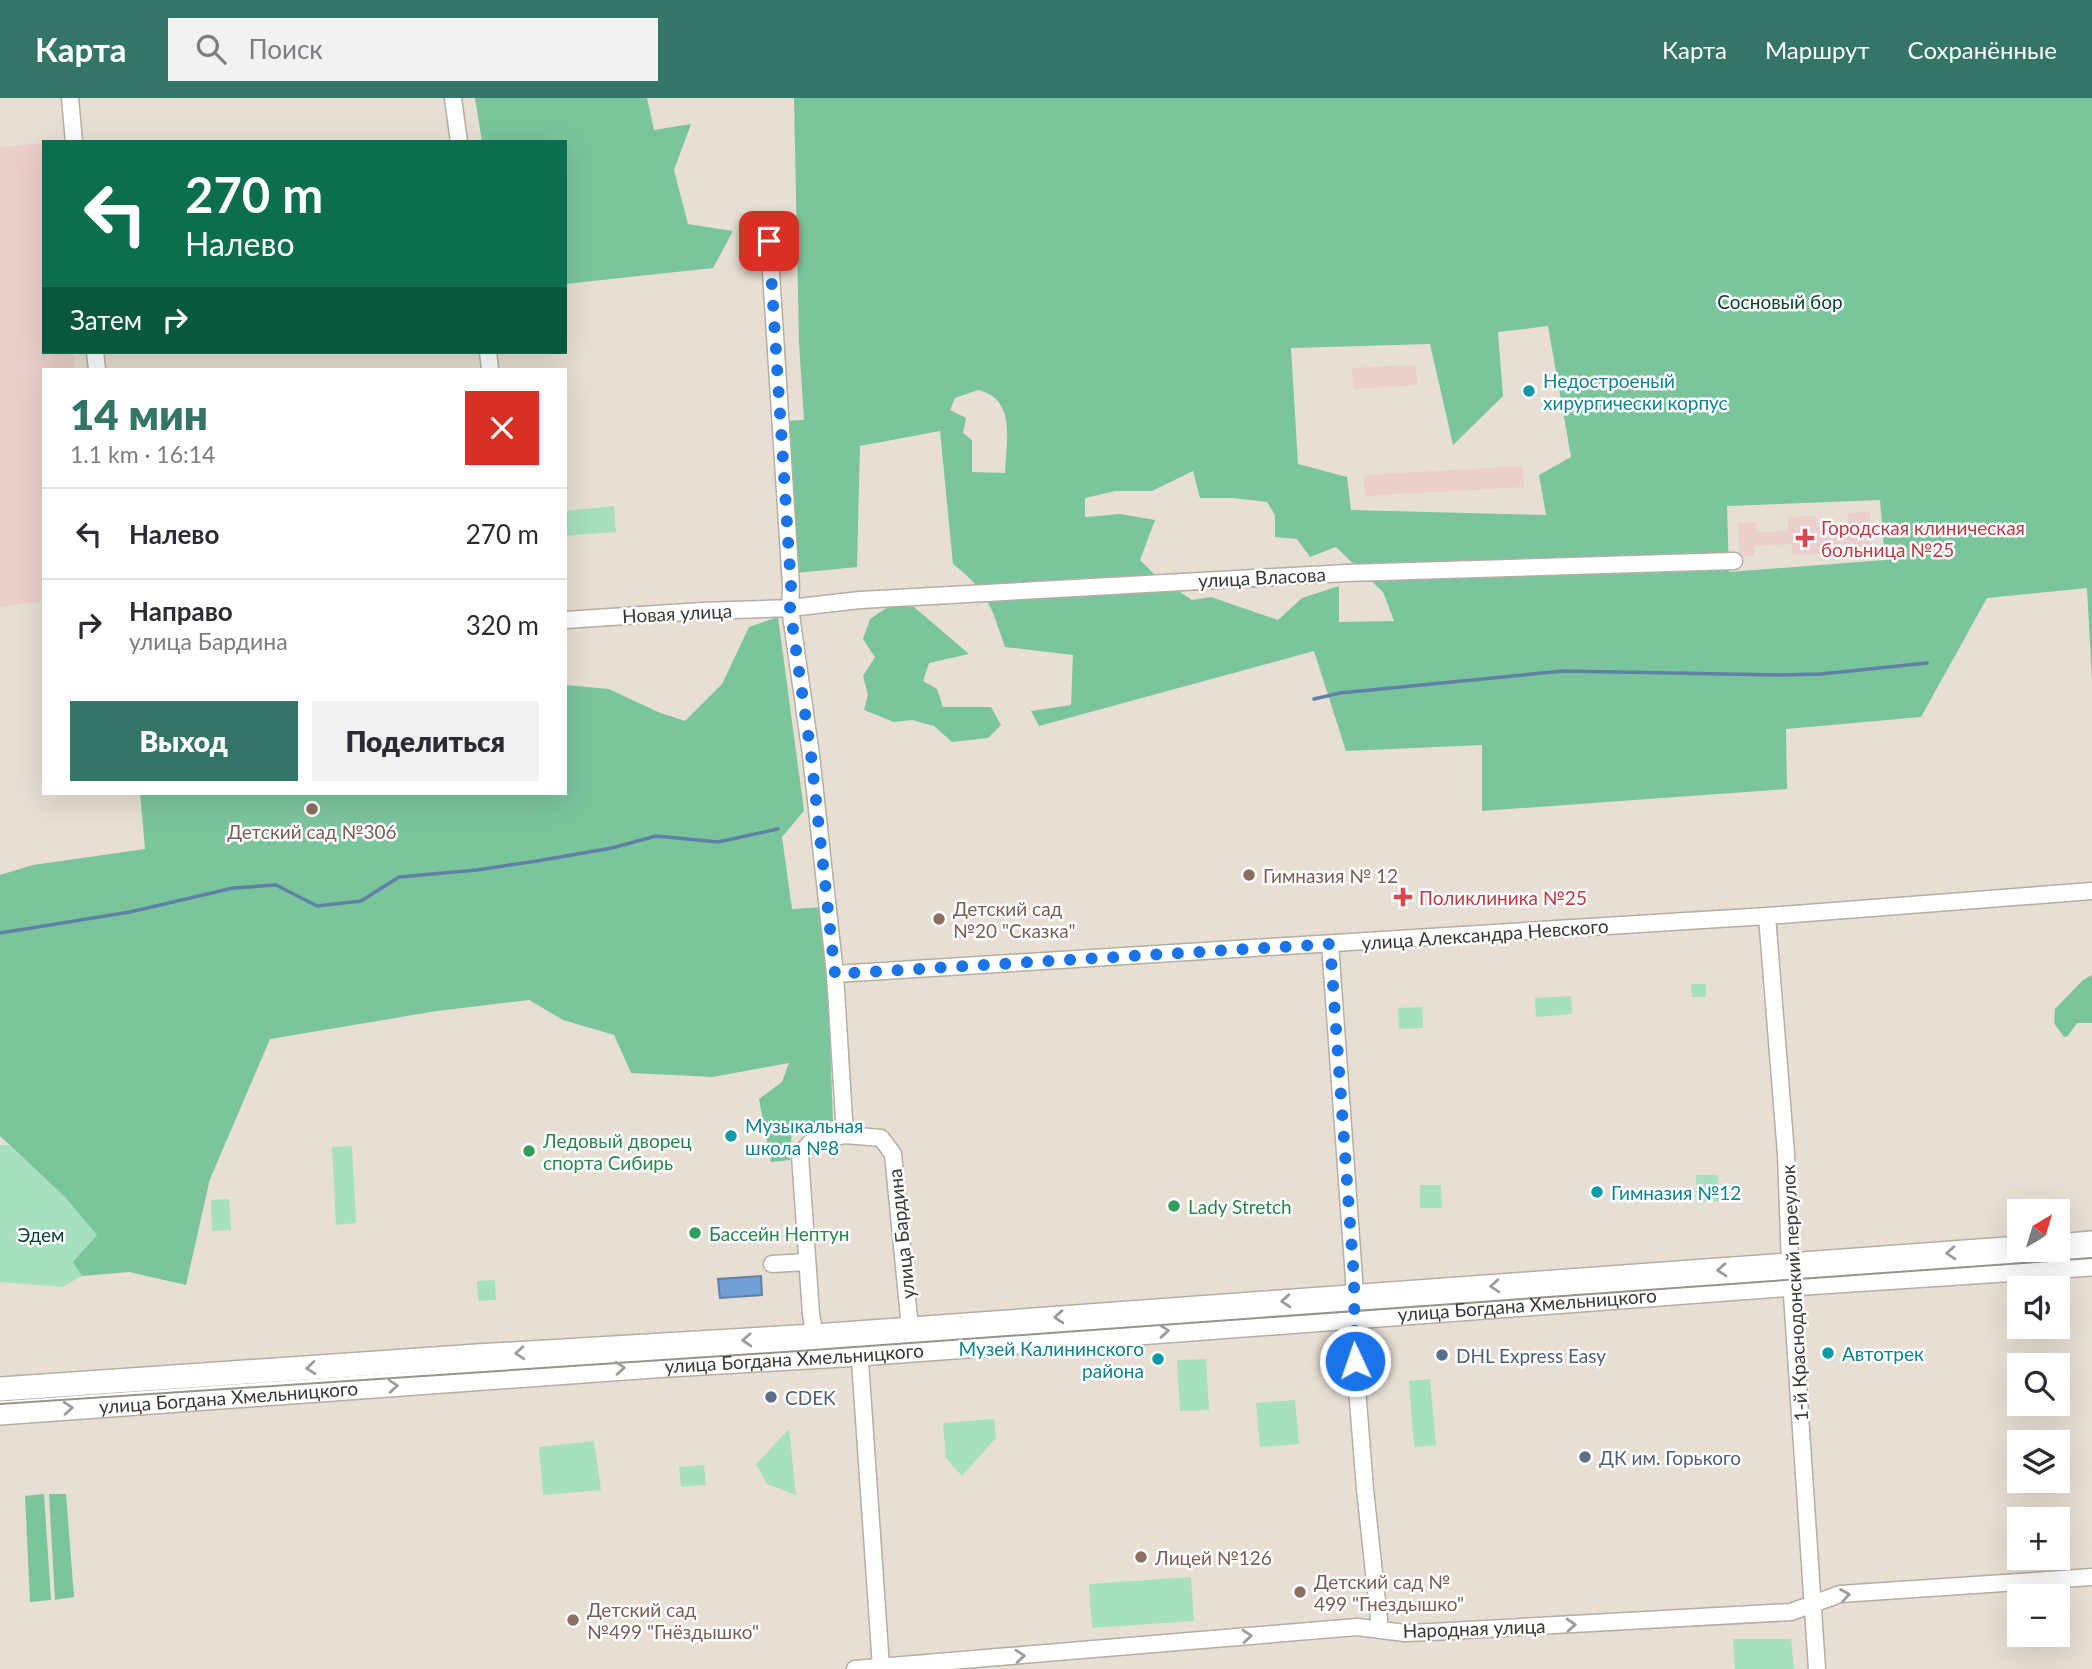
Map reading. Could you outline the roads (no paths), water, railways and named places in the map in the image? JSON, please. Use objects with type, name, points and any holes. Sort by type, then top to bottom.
[{"type":"highway","points":[[2070,1245],[2092,1243]]},
{"type":"highway","name":"улица Богдана Хмельницкого","points":[[1791,1275],[2007,1250]]},
{"type":"highway","name":"улица Богдана Хмельницкого","points":[[0,1413],[653,1366],[859,1343],[1791,1275],[2092,1264]]},
{"type":"highway","name":"улица Богдана Хмельницкого","points":[[0,1389],[815,1336],[859,1343],[911,1328],[1354,1307]]},
{"type":"street","points":[[69,98],[74,140]]},
{"type":"street","points":[[453,98],[459,140]]},
{"type":"street","points":[[769,241],[791,586],[790,608],[811,755],[835,974],[845,1135]]},
{"type":"street","name":"улица Власова","points":[[790,608],[860,600],[1346,573],[1734,561]]},
{"type":"street","name":"Новая улица","points":[[567,620],[790,608]]},
{"type":"street","name":"улица Александра Невского","points":[[835,974],[1767,916],[2092,891]]},
{"type":"street","name":"1-й Краснодонский переулок","points":[[1767,916],[1786,1154],[1791,1275],[1817,1669]]},
{"type":"street","points":[[1330,944],[1354,1307],[1353,1338],[1380,1629]]},
{"type":"street","name":"улица Бардина","points":[[815,1336],[800,1155],[810,1143],[845,1135],[881,1138],[893,1154],[911,1328]]},
{"type":"street","points":[[772,1264],[807,1262]]},
{"type":"street","points":[[859,1343],[881,1667]]},
{"type":"street","name":"Народная улица","points":[[855,1669],[1357,1627],[1405,1633],[1791,1612],[1840,1594],[2092,1577]]},
{"type":"water","points":[[761,1276],[762,1295],[720,1298],[718,1279]]},
{"type":"waterway","points":[[1314,699],[1340,693],[1563,671],[1779,675],[1821,674],[1927,663]]},
{"type":"waterway","points":[[0,933],[130,912],[233,888],[276,885],[317,906],[361,901],[399,877],[537,861],[612,848],[656,836],[718,842],[778,829]]},
{"type":"tram line","points":[[0,1404],[799,1351],[2092,1258]]},
{"type":"place","name":"Недостроеный хирургически корпус","points":[[1529,391]]},
{"type":"place","name":"Городская клиническая больница №25","points":[[1805,538]]},
{"type":"place","name":"Детский сад №306","points":[[312,809]]},
{"type":"place","name":"Гимназия № 12","points":[[1249,875]]},
{"type":"place","name":"Поликлиника №25","points":[[1403,897]]},
{"type":"place","name":"Детский сад №20 \"Сказка\"","points":[[939,919]]},
{"type":"place","name":"Музыкальная школа №8","points":[[731,1136]]},
{"type":"place","name":"Ледовый дворец спорта Сибирь","points":[[529,1151]]},
{"type":"place","name":"Гимназия №12","points":[[1597,1192]]},
{"type":"place","name":"Lady Stretch","points":[[1174,1206]]},
{"type":"place","name":"Бассейн Нептун","points":[[695,1233]]},
{"type":"place","name":"Автотрек","points":[[1828,1353]]},
{"type":"place","name":"DHL Express Easy","points":[[1442,1355]]},
{"type":"place","name":"Музей Калининского района","points":[[1158,1359]]},
{"type":"place","name":"CDEK","points":[[771,1397]]},
{"type":"place","name":"ДК им. Горького","points":[[1585,1457]]},
{"type":"place","name":"Лицей №126","points":[[1141,1557]]},
{"type":"place","name":"Детский сад № 499 \"Гнездышко\"","points":[[1300,1592]]},
{"type":"place","name":"Детский сад №499 \"Гнёздышко\"","points":[[573,1620]]},
{"type":"park label","name":"Сосновый бор","points":[[1780,301]]},
{"type":"park label","name":"Эдем","points":[[41,1234]]}]
